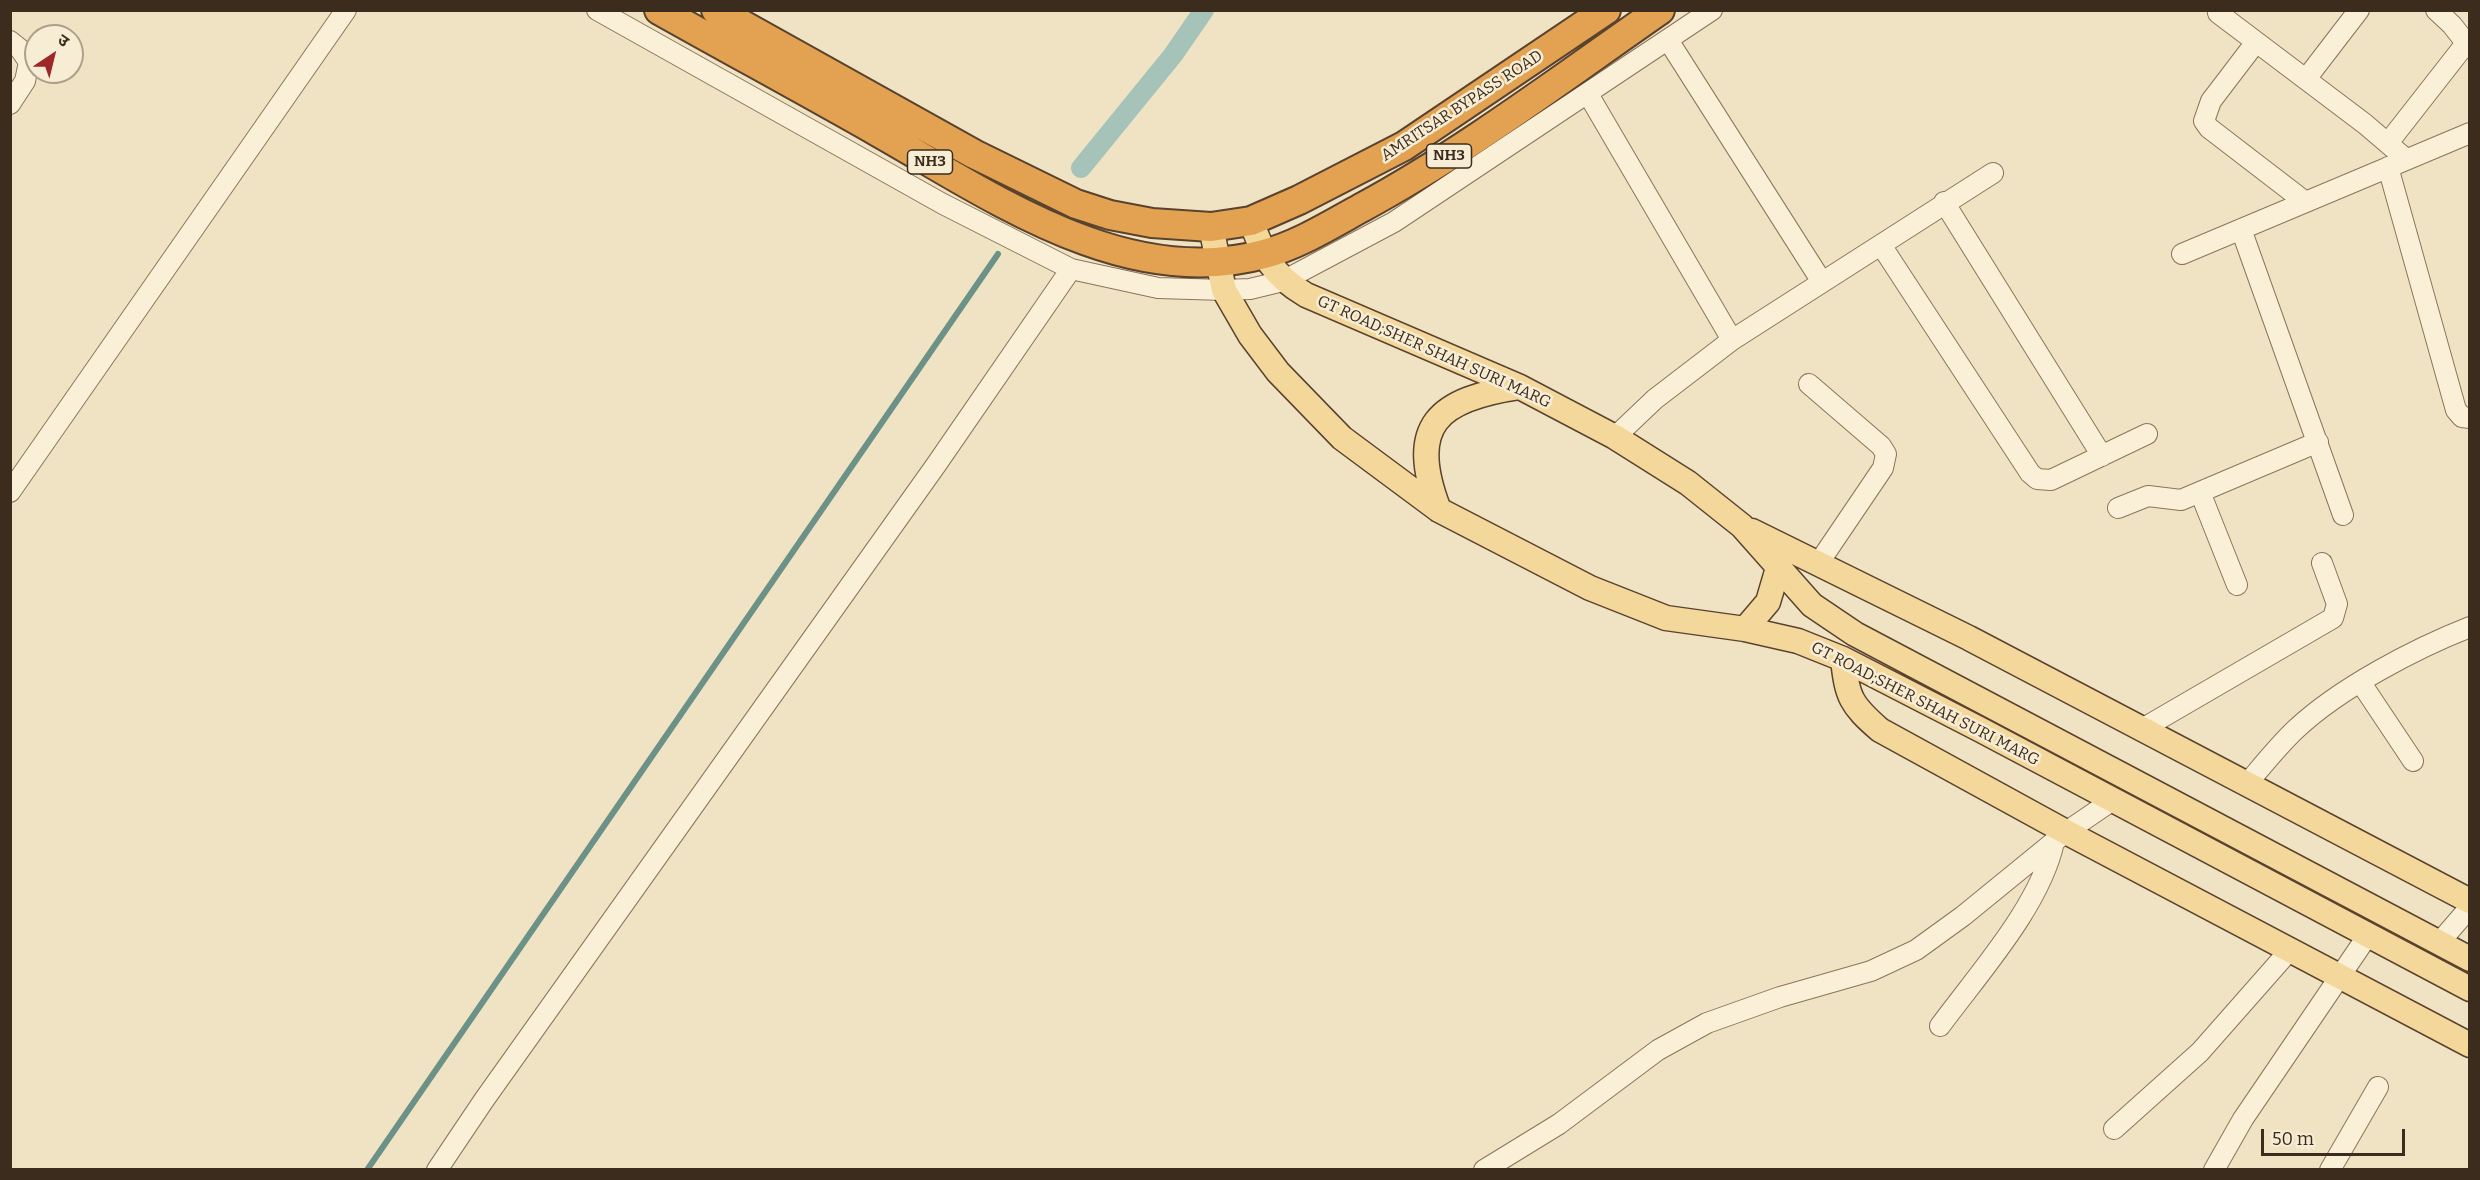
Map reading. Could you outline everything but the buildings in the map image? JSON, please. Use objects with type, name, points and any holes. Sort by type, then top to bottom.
[{"type":"highway","name":"NH3","points":[[659,10],[917,154],[1013,211],[1069,235],[1138,255],[1218,262]]},
{"type":"highway","name":"NH3","points":[[716,10],[744,21],[974,154],[1076,204],[1110,215],[1152,223],[1211,226]]},
{"type":"highway","name":"AMRITSAR BYPASS ROAD","points":[[1211,226],[1251,221],[1299,200],[1404,146],[1606,10]]},
{"type":"highway","name":"AMRITSAR BYPASS ROAD","points":[[1218,262],[1263,255],[1304,239],[1420,176],[1660,10]]},
{"type":"main road","name":"GT ROAD;SHER SHAH SURI MARG","points":[[1251,221],[1263,255],[1283,281],[1316,299],[1520,387],[1615,437],[1688,483],[1742,526],[1812,605],[1855,633],[2469,959]]},
{"type":"main road","name":"GT ROAD;SHER SHAH SURI MARG","points":[[1211,226],[1224,290],[1250,336],[1278,372],[1342,438],[1438,510],[1523,555],[1611,597],[1666,618],[1745,629],[1798,641],[1843,659],[2469,989]]},
{"type":"main road","points":[[1438,510],[1425,465],[1426,445],[1432,427],[1445,411],[1463,400],[1487,392],[1520,387]]},
{"type":"main road","points":[[1742,526],[2142,729],[2469,901]]},
{"type":"main road","points":[[1745,629],[1768,602],[1778,568]]},
{"type":"main road","points":[[1843,659],[1846,691],[1861,713],[1880,729],[2060,837],[2289,951],[2469,1045]]},
{"type":"street","points":[[10,492],[346,10]]},
{"type":"street","points":[[597,10],[943,204],[1071,269],[1158,288],[1224,290],[1250,289],[1283,281],[1394,222],[1712,10]]},
{"type":"street","points":[[2306,79],[2359,10]]},
{"type":"street","points":[[2388,143],[2468,45],[2436,10]]},
{"type":"street","points":[[2218,11],[2406,159]]},
{"type":"street","points":[[1668,40],[1822,282]]},
{"type":"street","points":[[10,41],[20,48],[29,62],[25,81],[10,104]]},
{"type":"street","points":[[2256,42],[2211,101],[2204,121],[2209,128],[2304,201]]},
{"type":"street","points":[[1588,94],[1732,340]]},
{"type":"street","points":[[2182,254],[2469,133]]},
{"type":"street","points":[[2388,167],[2456,410],[2462,417],[2469,418]]},
{"type":"street","points":[[1615,437],[1655,399],[1732,340],[1944,202],[1993,173]]},
{"type":"street","points":[[1944,202],[2102,456]]},
{"type":"street","points":[[2241,229],[2343,514]]},
{"type":"street","points":[[1881,245],[2030,473],[2037,479],[2051,480],[2147,434]]},
{"type":"street","points":[[437,1170],[484,1100],[936,465],[1071,269]]},
{"type":"street","points":[[1809,384],[1881,446],[1887,454],[1883,468],[1818,564]]},
{"type":"street","points":[[2118,508],[2148,496],[2158,495],[2181,500],[2318,442]]},
{"type":"street","points":[[2200,492],[2237,585]]},
{"type":"street","points":[[2142,729],[2333,618],[2337,604],[2322,563]]},
{"type":"street","points":[[2247,784],[2297,728],[2361,683],[2429,645],[2468,633]]},
{"type":"street","points":[[2361,683],[2413,761]]},
{"type":"street","points":[[1484,1170],[1559,1124],[1659,1050],[1707,1023],[1871,971],[1916,950],[1964,916],[2060,837],[2113,800]]},
{"type":"street","points":[[1940,1026],[2021,916],[2040,883],[2060,837]]},
{"type":"street","points":[[2439,943],[2469,907]]},
{"type":"street","points":[[2214,1170],[2243,1119],[2341,978],[2368,935]]},
{"type":"street","points":[[2114,1129],[2200,1052],[2289,951]]},
{"type":"street","points":[[2330,1170],[2378,1087]]},
{"type":"waterway","points":[[1081,168],[1173,55],[1204,10]]},
{"type":"waterway","points":[[367,1170],[998,254]]}]
